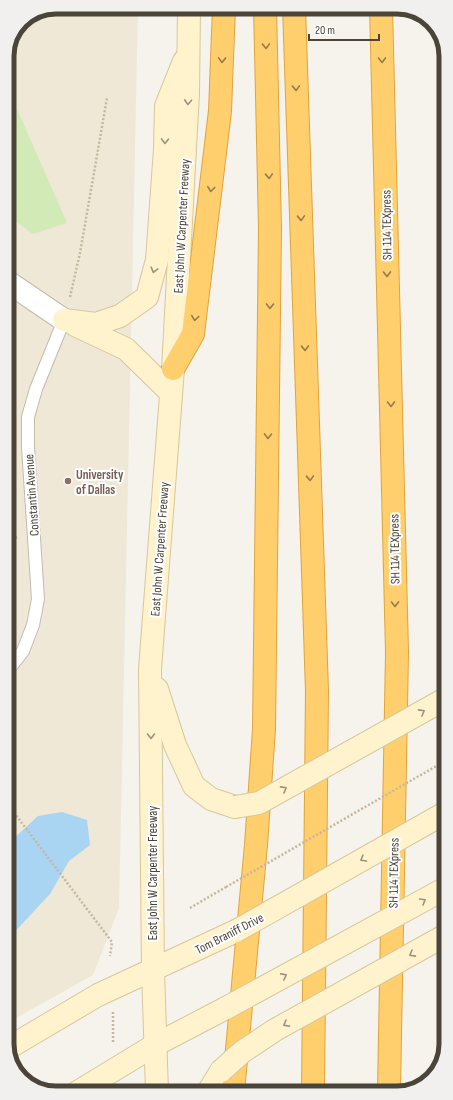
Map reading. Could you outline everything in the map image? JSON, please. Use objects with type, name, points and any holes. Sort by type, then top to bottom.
[{"type":"highway","points":[[173,368],[193,334],[220,111],[224,14]]},
{"type":"highway","points":[[234,1086],[256,845],[264,729],[270,229],[265,14]]},
{"type":"highway","points":[[294,14],[317,691],[313,1086]]},
{"type":"highway","name":"SH 114 TEXpress","points":[[381,14],[397,652],[389,1086]]},
{"type":"main road","name":"East John W Carpenter Freeway","points":[[157,1086],[153,971],[150,669],[173,368],[188,93],[188,14]]},
{"type":"main road","points":[[64,320],[96,324],[120,316],[147,297],[157,260],[165,149],[166,106],[188,50]]},
{"type":"main road","points":[[64,320],[126,349],[171,393]]},
{"type":"main road","points":[[150,669],[174,745],[194,786],[211,799],[235,807],[259,802],[439,702]]},
{"type":"main road","name":"Tom Braniff Drive","points":[[14,1045],[98,995],[153,971],[236,931],[439,816]]},
{"type":"main road","points":[[88,1086],[155,1045],[439,892]]},
{"type":"main road","points":[[212,1086],[222,1071],[242,1052],[275,1030],[439,939]]},
{"type":"street","points":[[14,286],[64,320]]},
{"type":"lane","name":"Constantin Avenue","points":[[14,663],[23,651],[33,625],[38,599],[28,446],[28,417],[36,389],[64,320]]},
{"type":"path","points":[[64,320],[80,253],[107,98]]},
{"type":"path","points":[[190,908],[439,764]]},
{"type":"path","points":[[14,813],[75,891],[112,942],[110,956]]},
{"type":"path","points":[[113,1006],[113,1047]]},
{"type":"shaded area","name":"University of Dallas","points":[[51,14],[138,14],[119,908],[93,975],[14,1019],[14,54],[18,38],[23,31],[28,25],[43,16]]},
{"type":"green space","points":[[14,102],[67,223],[33,234],[14,220]]},
{"type":"water","points":[[62,812],[87,820],[90,845],[69,861],[50,894],[14,933],[14,838],[38,816]]},
{"type":"place","name":"University of Dallas","points":[[68,481]]}]
